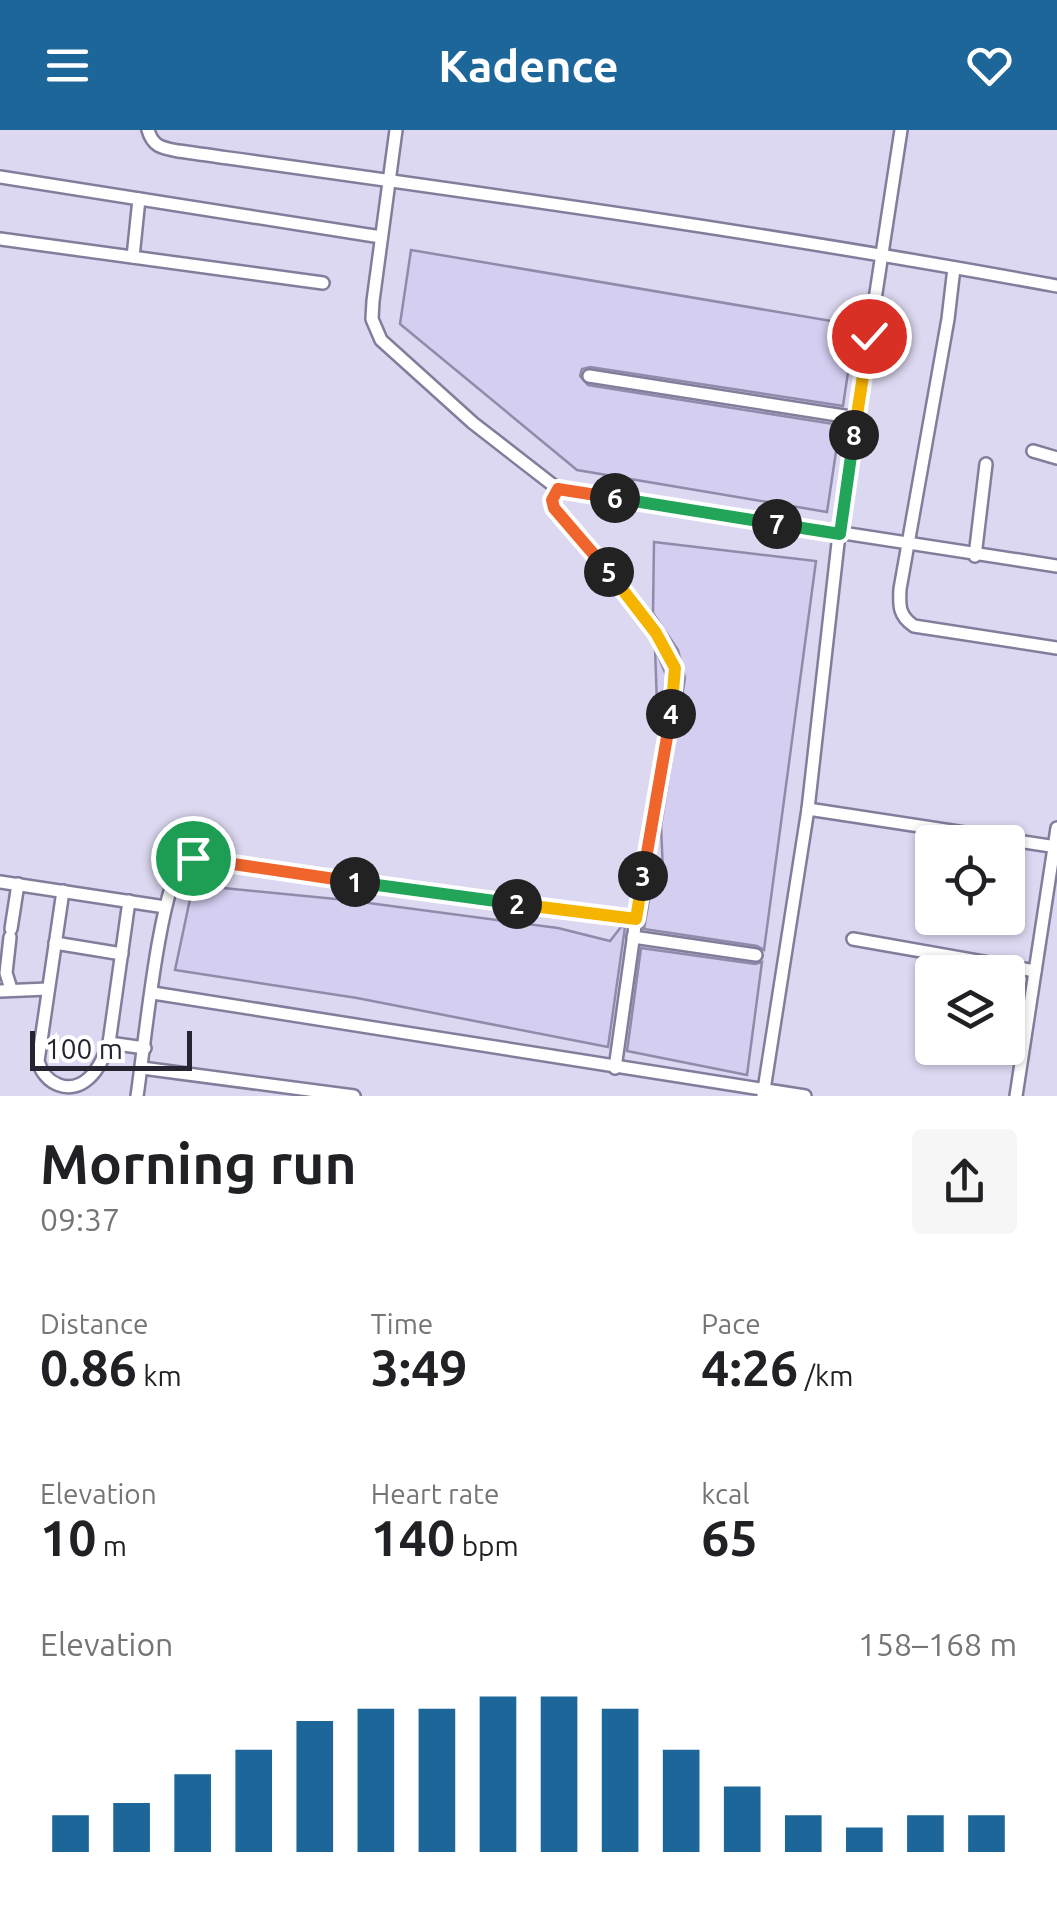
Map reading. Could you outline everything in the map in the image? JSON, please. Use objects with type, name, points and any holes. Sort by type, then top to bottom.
[{"type":"lane","points":[[148,130],[159,147],[178,151],[536,200],[882,254],[1057,286]]},
{"type":"lane","points":[[396,130],[372,319],[381,340],[474,423],[558,489],[1057,566]]},
{"type":"lane","points":[[764,1093],[808,809],[840,534],[902,130]]},
{"type":"lane","points":[[0,177],[381,236]]},
{"type":"lane","points":[[133,257],[139,199]]},
{"type":"lane","points":[[0,239],[322,283]]},
{"type":"lane","points":[[954,268],[907,545],[900,609],[908,622],[922,628],[1057,648]]},
{"type":"lane","points":[[588,376],[857,418]]},
{"type":"lane","points":[[1033,452],[1057,458]]},
{"type":"lane","points":[[975,556],[986,464]]},
{"type":"lane","points":[[558,489],[552,500],[554,508],[602,562],[656,633],[675,668],[614,1068]]},
{"type":"lane","points":[[808,809],[1055,847]]},
{"type":"lane","points":[[1016,1096],[1057,828]]},
{"type":"lane","points":[[138,1096],[166,907],[177,868],[184,860],[193,858],[636,919]]},
{"type":"lane","points":[[0,882],[166,907]]},
{"type":"lane","points":[[18,884],[6,990],[48,989]]},
{"type":"lane","points":[[63,891],[38,1061],[41,1072],[59,1086],[86,1081],[102,1061],[109,1043],[129,901]]},
{"type":"lane","points":[[634,937],[756,955]]},
{"type":"lane","points":[[854,939],[1034,970]]},
{"type":"lane","points":[[55,943],[122,954]]},
{"type":"lane","points":[[153,993],[764,1093],[804,1096]]},
{"type":"lane","points":[[109,1043],[144,1048]]},
{"type":"lane","points":[[142,1068],[354,1096]]},
{"type":"shaded area","points":[[0,130],[1057,130],[1057,1096],[0,1096]]},
{"type":"building","points":[[411,250],[855,325],[843,406],[590,367],[582,369],[580,376],[588,385],[840,425],[827,512],[577,470],[400,324]]},
{"type":"building","points":[[654,542],[816,561],[764,950],[644,929],[651,888],[663,872],[661,826],[685,678],[678,650],[653,613]]},
{"type":"building","points":[[655,648],[666,675],[658,733]]},
{"type":"building","points":[[193,885],[346,900],[558,928],[610,941],[625,927],[608,1047],[357,998],[175,970]]},
{"type":"building","points":[[641,948],[762,962],[747,1075],[627,1051]]},
{"type":"route","points":[[193,858],[636,919],[675,668],[656,633],[571,524],[554,508],[554,494],[558,489],[840,534],[869,336]]}]
